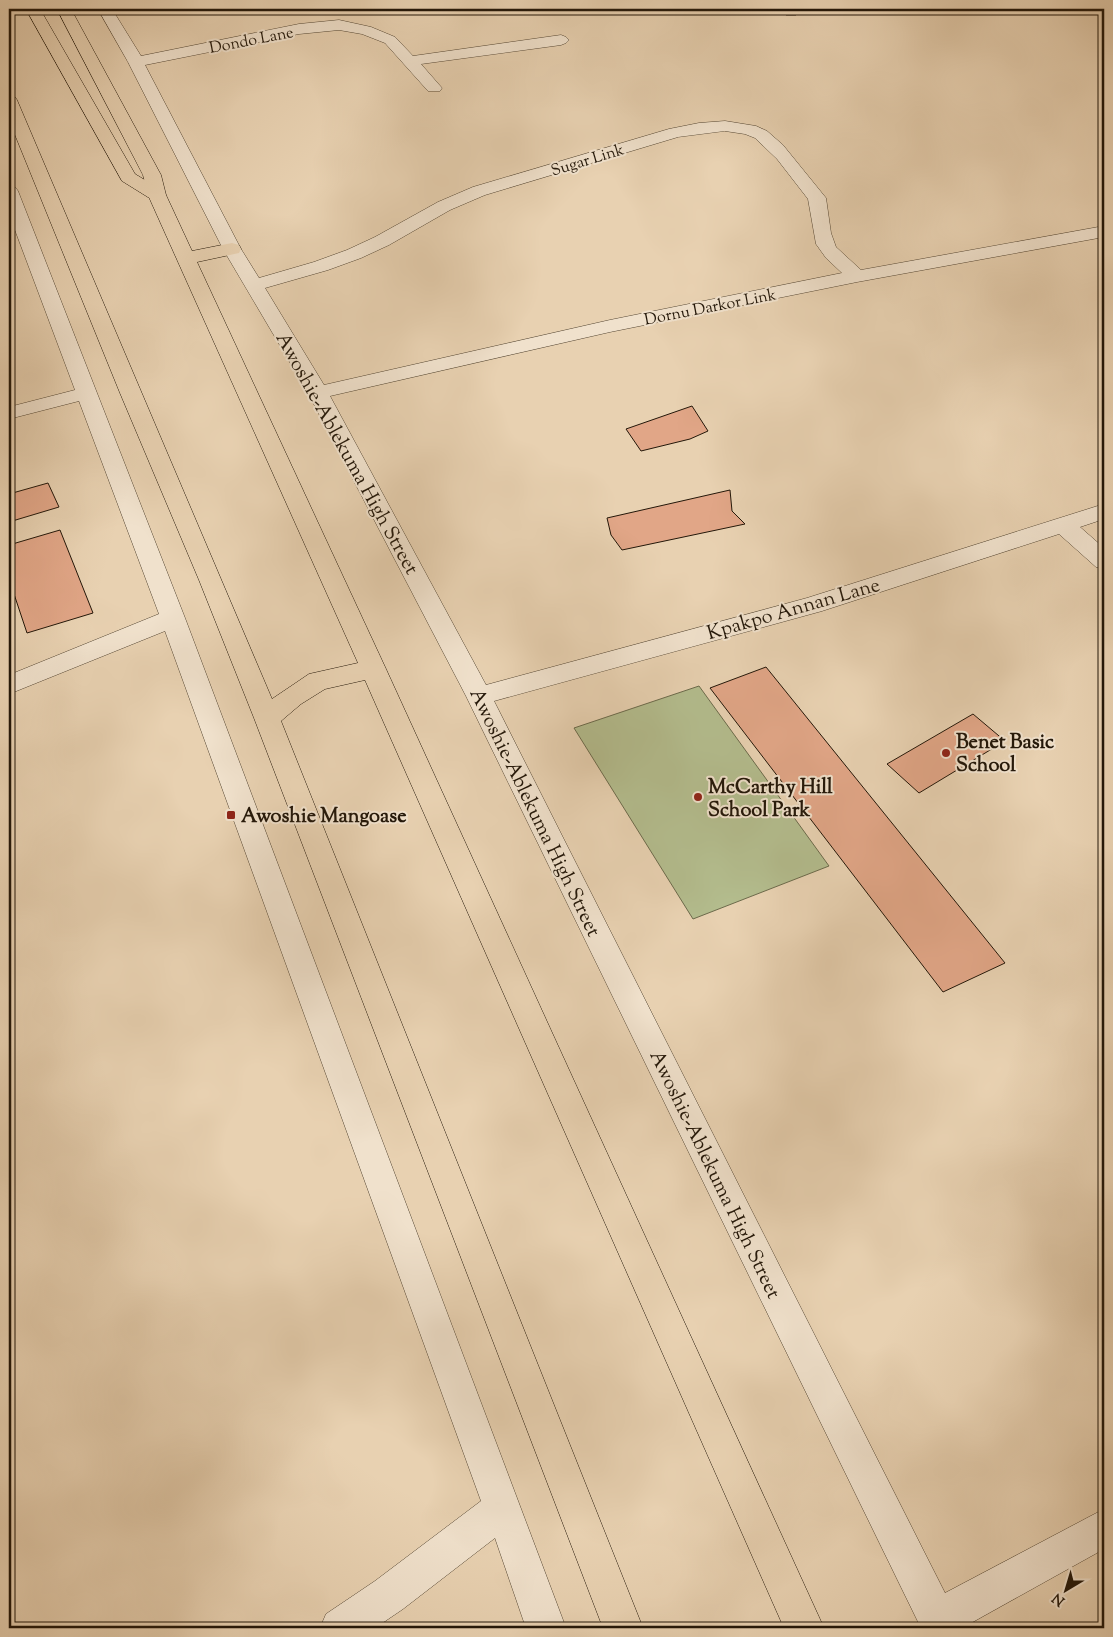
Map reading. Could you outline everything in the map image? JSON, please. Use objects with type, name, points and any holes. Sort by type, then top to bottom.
[{"type":"main road","points":[[33,9],[128,177],[157,195]]},
{"type":"main road","points":[[64,9],[152,175],[157,195],[373,669],[804,1628]]},
{"type":"main road","points":[[9,100],[267,718],[623,1628]]},
{"type":"main road","points":[[187,258],[232,249]]},
{"type":"main road","points":[[267,718],[292,697],[318,681],[373,669]]},
{"type":"street","name":"Awoshie-Ablekuma High Street","points":[[105,9],[136,62],[232,249],[318,393],[479,696],[940,1624]]},
{"type":"street","name":"Dondo Lane","points":[[136,62],[291,31],[339,25],[366,30],[390,40],[434,88]]},
{"type":"street","points":[[410,61],[560,40]]},
{"type":"street","name":"Sugar Link","points":[[254,285],[321,266],[354,254],[382,241],[444,206],[479,191],[675,133],[704,127],[727,126],[750,130],[770,141],[817,198],[823,238],[829,251],[857,276]]},
{"type":"street","points":[[9,191],[141,539],[173,618],[546,1628]]},
{"type":"street","name":"Dornu Darkor Link","points":[[318,393],[610,326],[857,276],[1104,231]]},
{"type":"street","points":[[9,413],[87,393]]},
{"type":"street","name":"Kpakpo Annan Lane","points":[[479,696],[813,605],[1104,510]]},
{"type":"street","points":[[1062,524],[1104,561]]},
{"type":"street","points":[[9,686],[173,618]]},
{"type":"street","points":[[340,1628],[388,1595],[503,1508]]},
{"type":"street","points":[[940,1624],[1104,1528]]},
{"type":"green space","name":"McCarthy Hill School Park","points":[[699,686],[829,866],[693,919],[574,728]]},
{"type":"building","points":[[692,406],[708,431],[690,439],[641,451],[626,429]]},
{"type":"building","points":[[48,483],[59,507],[9,522],[9,494]]},
{"type":"building","points":[[730,490],[732,511],[745,524],[622,550],[611,535],[607,518]]},
{"type":"building","points":[[60,530],[93,613],[27,633],[9,579],[9,545]]},
{"type":"building","points":[[766,667],[1005,963],[943,992],[710,688]]},
{"type":"building","name":"Benet Basic School","points":[[973,714],[1005,741],[919,793],[887,764]]},
{"type":"place","name":"Benet Basic School","points":[[946,753]]},
{"type":"place","name":"McCarthy Hill School Park","points":[[698,797]]},
{"type":"place","name":"Awoshie Mangoase","points":[[231,815]]}]
